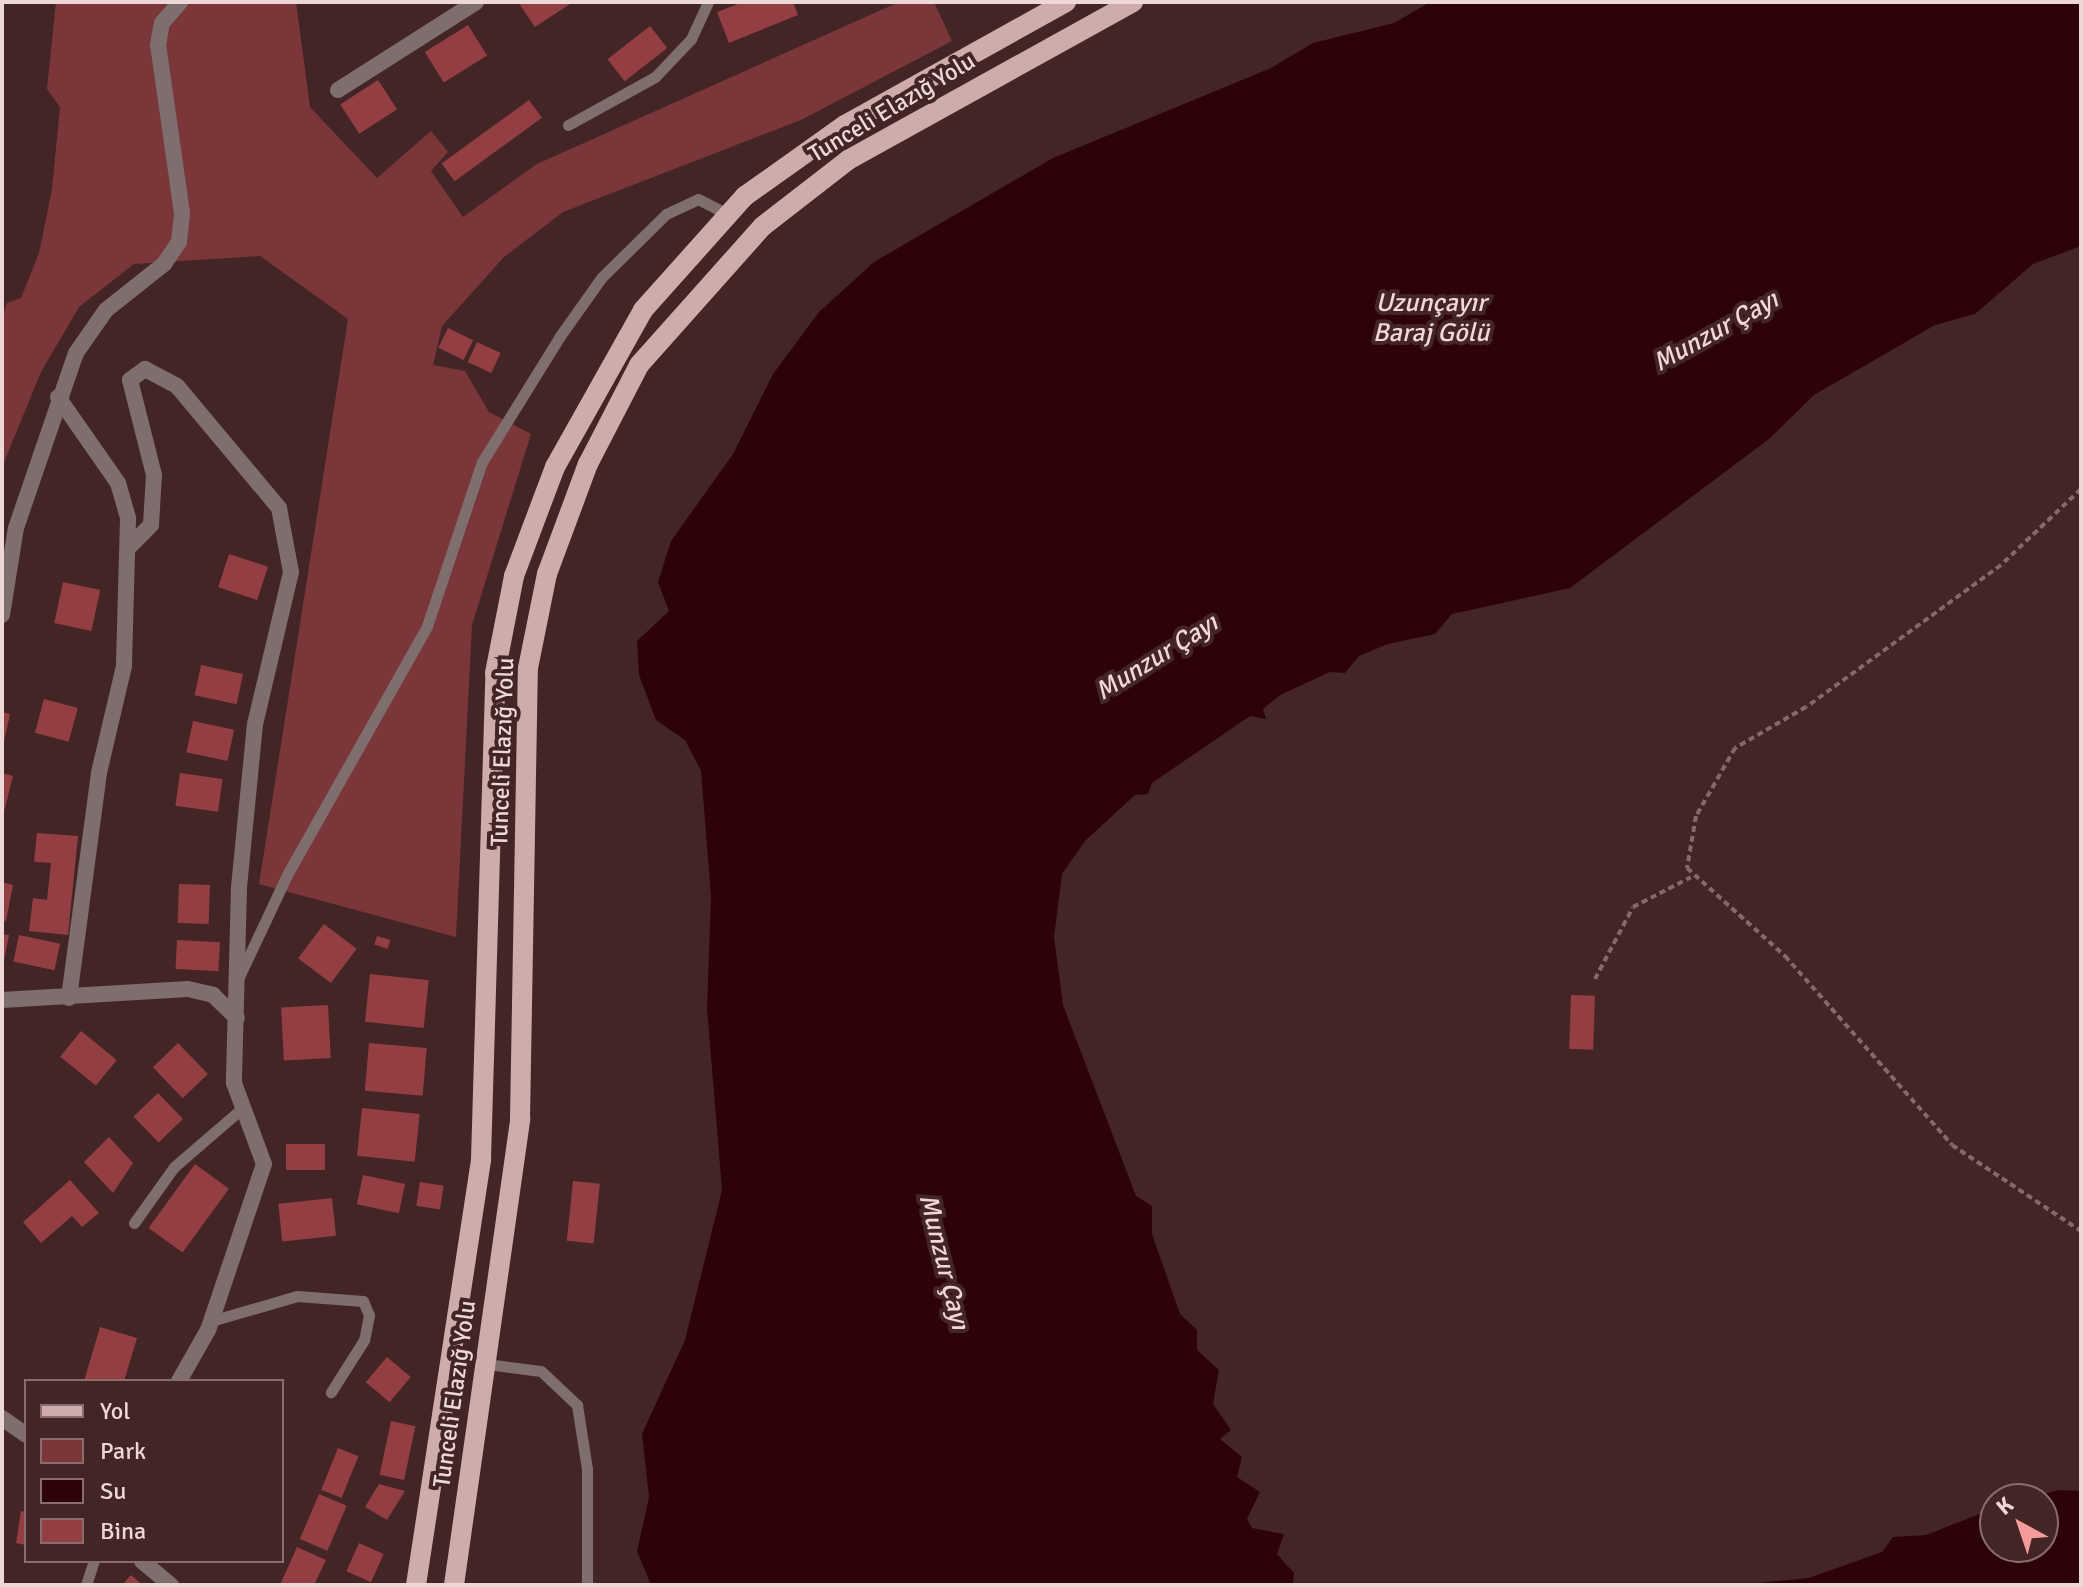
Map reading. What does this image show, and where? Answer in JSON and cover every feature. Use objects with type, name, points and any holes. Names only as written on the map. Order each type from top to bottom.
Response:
[{"type":"main road","name":"Tunceli Elazığ Yolu","points":[[416,1585],[481,1159],[492,721],[504,617],[555,467],[609,360],[727,214],[845,125],[1066,2]]},
{"type":"main road","name":"Tunceli Elazığ Yolu","points":[[454,1585],[520,1119],[528,668],[547,574],[613,411],[696,293],[807,189],[1133,2]]},
{"type":"street","points":[[2,615],[16,528],[58,397],[95,323],[179,242],[182,213],[158,45],[162,23],[180,2]]},
{"type":"street","points":[[338,90],[476,2]]},
{"type":"street","points":[[129,547],[151,525],[154,475],[130,380],[145,369],[177,386],[220,433],[279,508],[289,533],[291,572],[245,799],[234,1083],[240,1110],[264,1164],[211,1321],[180,1379]]},
{"type":"street","points":[[58,397],[118,483],[129,547],[124,666],[99,773],[69,998]]},
{"type":"street","points":[[2,1000],[188,989],[213,995],[237,1018]]},
{"type":"street","points":[[2,1418],[24,1434]]},
{"type":"street","points":[[144,1563],[171,1585]]},
{"type":"lane","points":[[568,125],[655,77],[691,39],[708,2]]},
{"type":"lane","points":[[239,977],[288,873],[423,635],[482,462],[560,336],[602,277],[666,214],[698,199],[727,214]]},
{"type":"lane","points":[[134,1223],[174,1167],[240,1110]]},
{"type":"lane","points":[[211,1321],[297,1296],[363,1301],[369,1315],[364,1340],[331,1392]]},
{"type":"lane","points":[[486,1364],[541,1371],[577,1405],[587,1469],[587,1585]]},
{"type":"lane","points":[[86,1585],[93,1563]]},
{"type":"path","points":[[1691,877],[1696,816],[1735,748],[1806,707],[2001,565],[2081,489]]},
{"type":"path","points":[[1595,979],[1633,907],[1691,877]]},
{"type":"path","points":[[1691,877],[1785,956],[1952,1145],[2081,1231]]},
{"type":"green space","points":[[56,2],[296,2],[310,107],[377,178],[431,131],[448,152],[431,171],[463,217],[537,164],[899,2],[934,2],[952,41],[801,120],[563,212],[504,257],[442,326],[433,365],[465,371],[489,412],[531,434],[472,625],[456,937],[259,884],[348,319],[260,256],[134,264],[79,307],[41,372],[2,467],[2,318],[7,303],[21,298],[39,253],[52,189],[60,107],[47,89]]},
{"type":"water","name":"Uzunçayır Baraj Gölü","points":[[1430,2],[2081,2],[2081,246],[2033,264],[1975,314],[1935,325],[1814,395],[1769,439],[1570,588],[1452,614],[1435,634],[1388,644],[1359,656],[1345,673],[1330,672],[1280,695],[1263,709],[1266,719],[1250,716],[1152,783],[1148,794],[1135,795],[1085,841],[1062,874],[1054,937],[1063,1005],[1136,1196],[1152,1206],[1152,1234],[1180,1314],[1197,1330],[1197,1350],[1219,1370],[1213,1404],[1231,1430],[1220,1439],[1242,1457],[1237,1477],[1260,1492],[1247,1519],[1252,1528],[1284,1534],[1277,1554],[1294,1573],[1293,1585],[651,1585],[637,1551],[649,1497],[642,1434],[685,1340],[722,1190],[707,1008],[711,896],[701,771],[685,740],[656,720],[639,675],[637,641],[669,611],[658,582],[671,541],[733,454],[773,374],[819,312],[874,262],[1053,158],[1271,68],[1313,43],[1394,23]]},
{"type":"water","points":[[2059,1490],[2081,1491],[2081,1585],[1735,1585],[1809,1578],[1882,1552],[1893,1537],[1926,1535],[1979,1514],[1979,1563],[2059,1563]]},
{"type":"building","points":[[518,2],[573,2],[535,27]]},
{"type":"building","points":[[743,2],[793,2],[798,15],[729,43],[717,12]]},
{"type":"building","points":[[468,25],[487,56],[444,83],[425,52]]},
{"type":"building","points":[[650,26],[667,48],[625,81],[607,59]]},
{"type":"building","points":[[378,80],[397,109],[359,134],[340,105]]},
{"type":"building","points":[[529,100],[542,118],[455,181],[442,163]]},
{"type":"building","points":[[448,328],[473,340],[464,360],[438,348]]},
{"type":"building","points":[[477,342],[501,353],[491,373],[468,362]]},
{"type":"building","points":[[229,554],[268,567],[257,600],[218,587]]},
{"type":"building","points":[[63,582],[100,590],[91,631],[54,623]]},
{"type":"building","points":[[201,665],[243,674],[237,704],[195,695]]},
{"type":"building","points":[[44,699],[78,708],[69,742],[35,733]]},
{"type":"building","points":[[2,712],[10,714],[3,746],[2,746]]},
{"type":"building","points":[[193,721],[234,730],[227,761],[186,752]]},
{"type":"building","points":[[2,773],[13,776],[3,816],[2,816]]},
{"type":"building","points":[[180,773],[223,779],[218,812],[175,806]]},
{"type":"building","points":[[37,833],[78,836],[68,935],[29,931],[33,898],[47,900],[51,863],[34,862]]},
{"type":"building","points":[[2,882],[13,885],[6,921],[2,920]]},
{"type":"building","points":[[179,884],[210,885],[209,924],[178,923]]},
{"type":"building","points":[[324,924],[357,949],[331,983],[298,958]]},
{"type":"building","points":[[2,934],[9,935],[3,965],[2,965]]},
{"type":"building","points":[[19,935],[60,944],[54,970],[13,961]]},
{"type":"building","points":[[377,936],[390,940],[388,949],[374,945]]},
{"type":"building","points":[[177,940],[220,942],[218,971],[175,969]]},
{"type":"building","points":[[370,974],[429,980],[424,1028],[365,1022]]},
{"type":"building","points":[[1571,995],[1595,996],[1593,1050],[1569,1049]]},
{"type":"building","points":[[328,1005],[331,1058],[284,1060],[281,1007]]},
{"type":"building","points":[[81,1031],[117,1060],[96,1086],[60,1057]]},
{"type":"building","points":[[178,1043],[208,1074],[183,1098],[153,1067]]},
{"type":"building","points":[[369,1043],[427,1048],[423,1096],[365,1091]]},
{"type":"building","points":[[158,1093],[183,1119],[159,1143],[134,1117]]},
{"type":"building","points":[[362,1108],[420,1114],[415,1162],[357,1156]]},
{"type":"building","points":[[109,1137],[133,1163],[113,1193],[84,1162]]},
{"type":"building","points":[[286,1144],[325,1144],[325,1170],[286,1170]]},
{"type":"building","points":[[195,1164],[229,1189],[183,1253],[149,1228]]},
{"type":"building","points":[[363,1175],[405,1184],[399,1213],[357,1204]]},
{"type":"building","points":[[70,1180],[99,1213],[82,1227],[72,1216],[41,1243],[23,1222]]},
{"type":"building","points":[[573,1181],[600,1184],[594,1243],[567,1241]]},
{"type":"building","points":[[420,1182],[444,1186],[440,1209],[416,1206]]},
{"type":"building","points":[[332,1198],[336,1236],[282,1241],[278,1204]]},
{"type":"building","points":[[100,1327],[137,1338],[125,1379],[85,1379]]},
{"type":"building","points":[[387,1357],[411,1377],[390,1402],[366,1382]]},
{"type":"building","points":[[391,1421],[415,1426],[404,1480],[380,1475]]},
{"type":"building","points":[[338,1448],[358,1456],[342,1498],[321,1490]]},
{"type":"building","points":[[379,1484],[405,1491],[387,1520],[365,1507]]},
{"type":"building","points":[[319,1494],[347,1506],[327,1551],[300,1539]]},
{"type":"building","points":[[21,1511],[24,1512],[24,1545],[16,1543]]},
{"type":"building","points":[[359,1543],[384,1554],[371,1582],[346,1571]]},
{"type":"building","points":[[297,1547],[326,1560],[314,1585],[280,1585]]},
{"type":"building","points":[[131,1575],[143,1585],[122,1585]]},
{"type":"water label","name":"Munzur Çayı","points":[[1716,332]]},
{"type":"water label","name":"Munzur Çayı","points":[[1157,658]]},
{"type":"water label","name":"Munzur Çayı","points":[[943,1262]]}]
